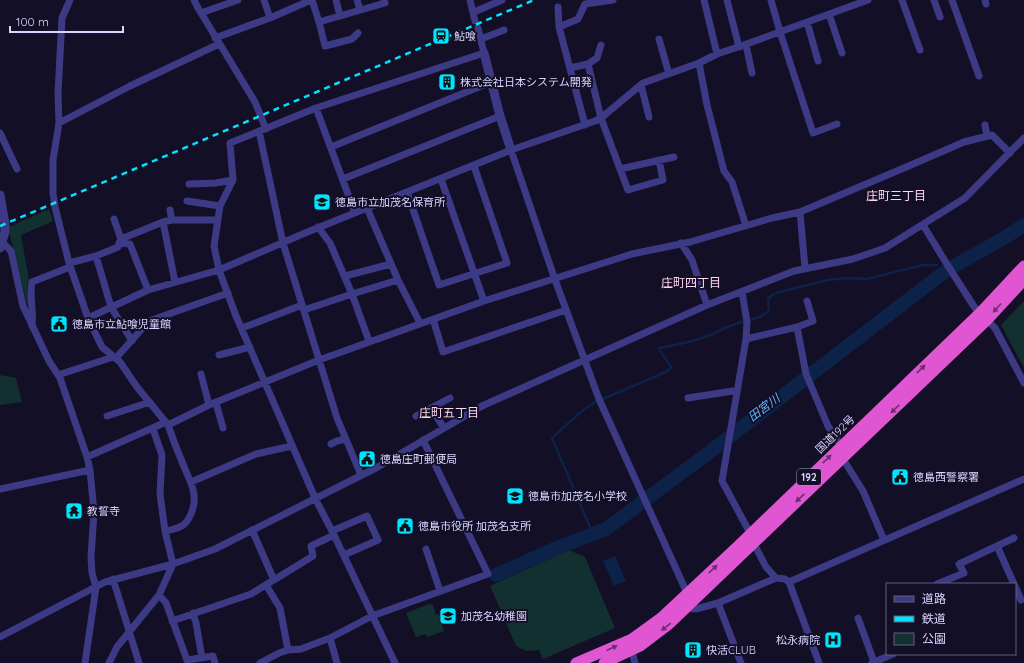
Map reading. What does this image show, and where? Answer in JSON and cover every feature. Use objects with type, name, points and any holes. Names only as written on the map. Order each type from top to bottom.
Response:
[{"type":"highway","name":"国道192号","points":[[576,663],[632,639],[661,618],[737,547],[752,538],[794,504],[843,459],[984,317],[1024,266]]},
{"type":"highway","name":"国道192号","points":[[604,663],[632,651],[655,636],[687,608],[841,446],[1024,280]]},
{"type":"street","points":[[70,0],[62,18],[58,93],[59,123],[53,160],[53,193],[69,265],[88,318],[102,347],[120,362],[167,424],[191,482],[196,501],[192,516],[177,529],[165,532]]},
{"type":"street","points":[[194,0],[217,41],[255,102],[263,130],[283,242],[338,418],[361,475]]},
{"type":"street","points":[[201,13],[238,0]]},
{"type":"street","points":[[264,0],[270,18]]},
{"type":"street","points":[[59,123],[217,41],[311,0],[326,46],[352,39],[358,33]]},
{"type":"street","points":[[336,0],[340,16]]},
{"type":"street","points":[[357,0],[360,10]]},
{"type":"street","points":[[319,22],[385,3],[384,0]]},
{"type":"street","points":[[470,0],[475,21]]},
{"type":"street","points":[[474,12],[502,0]]},
{"type":"street","points":[[559,27],[578,20],[585,4],[613,0]]},
{"type":"street","points":[[704,0],[717,54]]},
{"type":"street","points":[[727,0],[752,73]]},
{"type":"street","points":[[771,0],[813,133],[837,124]]},
{"type":"street","points":[[88,318],[148,290],[219,270],[318,227],[511,150],[585,125],[601,118],[641,84],[699,63],[717,54],[868,0]]},
{"type":"street","points":[[902,0],[920,50]]},
{"type":"street","points":[[934,0],[940,17]]},
{"type":"street","points":[[952,0],[979,76]]},
{"type":"street","points":[[558,7],[559,27],[585,125]]},
{"type":"street","points":[[829,14],[842,53]]},
{"type":"street","points":[[807,22],[818,62]]},
{"type":"street","points":[[478,28],[500,116],[554,277],[584,360],[600,401],[687,593]]},
{"type":"street","points":[[481,39],[504,30]]},
{"type":"street","points":[[659,39],[669,74]]},
{"type":"street","points":[[570,68],[588,64],[597,58],[600,45]]},
{"type":"street","points":[[395,663],[344,555],[315,498],[242,328],[219,270],[214,246],[217,220],[220,206],[233,180],[230,143],[316,108],[484,53]]},
{"type":"street","points":[[699,63],[707,104],[724,171],[732,182],[746,226]]},
{"type":"street","points":[[588,64],[601,118],[628,190],[663,180],[659,160]]},
{"type":"street","points":[[331,148],[491,82]]},
{"type":"street","points":[[641,84],[649,117]]},
{"type":"street","points":[[316,108],[355,213]]},
{"type":"street","points":[[343,179],[500,116]]},
{"type":"street","points":[[985,125],[987,136]]},
{"type":"street","points":[[0,133],[17,169]]},
{"type":"street","points":[[87,457],[319,360],[369,341],[554,277],[632,254],[681,243],[800,212],[964,142],[992,135],[1010,153]]},
{"type":"street","points":[[0,638],[105,582],[173,564],[215,549],[361,475],[482,406],[584,360],[707,306],[794,271],[853,259],[885,248],[965,198],[1024,138]]},
{"type":"street","points":[[620,170],[659,160],[674,158]]},
{"type":"street","points":[[407,192],[438,285],[507,263],[474,166]]},
{"type":"street","points":[[441,179],[484,301]]},
{"type":"street","points":[[190,184],[216,183],[233,180]]},
{"type":"street","points":[[0,195],[5,224],[5,232],[1,245],[11,251],[23,306],[49,361],[58,375],[87,457],[90,470],[94,512],[91,557],[92,573],[96,587],[85,663]]},
{"type":"street","points":[[187,201],[220,206]]},
{"type":"street","points":[[367,208],[398,280],[420,323]]},
{"type":"street","points":[[170,210],[172,220]]},
{"type":"street","points":[[800,212],[805,268]]},
{"type":"street","points":[[32,327],[33,316],[30,290],[32,282],[69,265],[118,247],[120,241],[114,220]]},
{"type":"street","points":[[120,241],[163,222],[172,220],[217,220]]},
{"type":"street","points":[[163,222],[175,282]]},
{"type":"street","points":[[923,225],[975,308],[995,328],[1024,383]]},
{"type":"street","points":[[318,227],[330,243],[345,276],[369,341]]},
{"type":"street","points":[[120,241],[130,244],[148,290]]},
{"type":"street","points":[[681,243],[692,260],[707,306]]},
{"type":"street","points":[[96,256],[111,307],[132,340]]},
{"type":"street","points":[[345,276],[391,264]]},
{"type":"street","points":[[242,328],[398,280]]},
{"type":"street","points":[[742,292],[747,321],[746,339],[722,481],[766,567],[776,578]]},
{"type":"street","points":[[58,375],[114,358],[149,321],[228,293]]},
{"type":"street","points":[[746,339],[797,327],[813,321],[807,301]]},
{"type":"street","points":[[433,319],[443,352],[566,310]]},
{"type":"street","points":[[797,327],[807,376],[828,426],[841,446]]},
{"type":"street","points":[[219,354],[250,347]]},
{"type":"street","points":[[201,374],[223,428]]},
{"type":"street","points":[[688,398],[732,391],[737,393]]},
{"type":"street","points":[[416,416],[450,398]]},
{"type":"street","points":[[107,416],[150,402]]},
{"type":"street","points":[[431,408],[444,428]]},
{"type":"street","points":[[109,663],[117,647],[159,595],[173,564],[165,532],[160,494],[162,455],[153,429]]},
{"type":"street","points":[[331,444],[346,439]]},
{"type":"street","points":[[260,663],[279,653],[288,650],[301,649],[330,638],[372,616],[488,574],[423,440]]},
{"type":"street","points":[[191,482],[256,454],[292,446]]},
{"type":"street","points":[[843,459],[864,491],[884,540]]},
{"type":"street","points":[[0,489],[90,470]]},
{"type":"street","points":[[789,582],[1024,479]]},
{"type":"street","points":[[172,621],[250,594],[313,556],[311,546],[367,516],[378,540],[344,555]]},
{"type":"street","points":[[252,530],[274,580]]},
{"type":"street","points":[[939,583],[964,573],[959,564],[1014,538]]},
{"type":"street","points":[[997,546],[1014,583]]},
{"type":"street","points":[[426,549],[440,591]]},
{"type":"street","points":[[687,608],[696,609],[718,603],[776,578],[785,579],[789,582],[819,663]]},
{"type":"street","points":[[113,579],[138,663]]},
{"type":"street","points":[[266,585],[280,608],[288,650]]},
{"type":"street","points":[[1016,588],[1020,601]]},
{"type":"street","points":[[159,595],[166,603],[187,660],[213,656],[215,663]]},
{"type":"street","points":[[718,603],[741,663]]},
{"type":"street","points":[[193,613],[202,658]]},
{"type":"street","points":[[858,618],[873,663],[892,655]]},
{"type":"street","points":[[330,638],[337,663]]},
{"type":"street","points":[[632,651],[635,663]]},
{"type":"green space","points":[[49,209],[53,221],[21,235],[29,280],[27,284],[30,306],[27,304],[9,227]]},
{"type":"green space","points":[[1024,301],[1024,368],[1001,325]]},
{"type":"green space","points":[[0,375],[16,378],[22,402],[0,405]]},
{"type":"green space","points":[[569,550],[585,557],[615,628],[543,659],[539,650],[526,651],[516,646],[490,586]]},
{"type":"green space","points":[[429,604],[433,605],[436,615],[439,614],[444,631],[427,637],[425,634],[416,637],[406,613]]},
{"type":"water","points":[[615,556],[626,581],[614,586],[603,561]]},
{"type":"waterway","name":"田宮川","points":[[496,575],[559,547],[606,529],[707,454],[947,270],[1024,225]]},
{"type":"waterway","points":[[593,534],[552,438],[584,409],[596,402],[668,371],[671,367],[659,348],[697,340],[737,323],[762,316],[769,310],[768,299],[772,295],[779,292],[828,280],[847,278],[867,279],[923,265],[937,265]]},
{"type":"railway","points":[[0,226],[534,0]]},
{"type":"place","name":"鮎喰","points":[[441,36]]},
{"type":"place","name":"株式会社日本システム開発","points":[[447,82]]},
{"type":"place","name":"徳島市立加茂名保育所","points":[[322,202]]},
{"type":"place","name":"徳島市立鮎喰児童館","points":[[59,324]]},
{"type":"place","name":"徳島庄町郵便局","points":[[367,459]]},
{"type":"place","name":"徳島西警察署","points":[[900,477]]},
{"type":"place","name":"徳島市加茂名小学校","points":[[515,496]]},
{"type":"place","name":"教誓寺","points":[[74,511]]},
{"type":"place","name":"徳島市役所 加茂名支所","points":[[405,526]]},
{"type":"place","name":"加茂名幼稚園","points":[[448,616]]},
{"type":"place","name":"松永病院","points":[[833,640]]},
{"type":"place","name":"快活CLUB","points":[[693,650]]},
{"type":"district","name":"庄町三丁目","points":[[896,196]]},
{"type":"district","name":"庄町四丁目","points":[[691,283]]},
{"type":"district","name":"庄町五丁目","points":[[449,413]]}]
